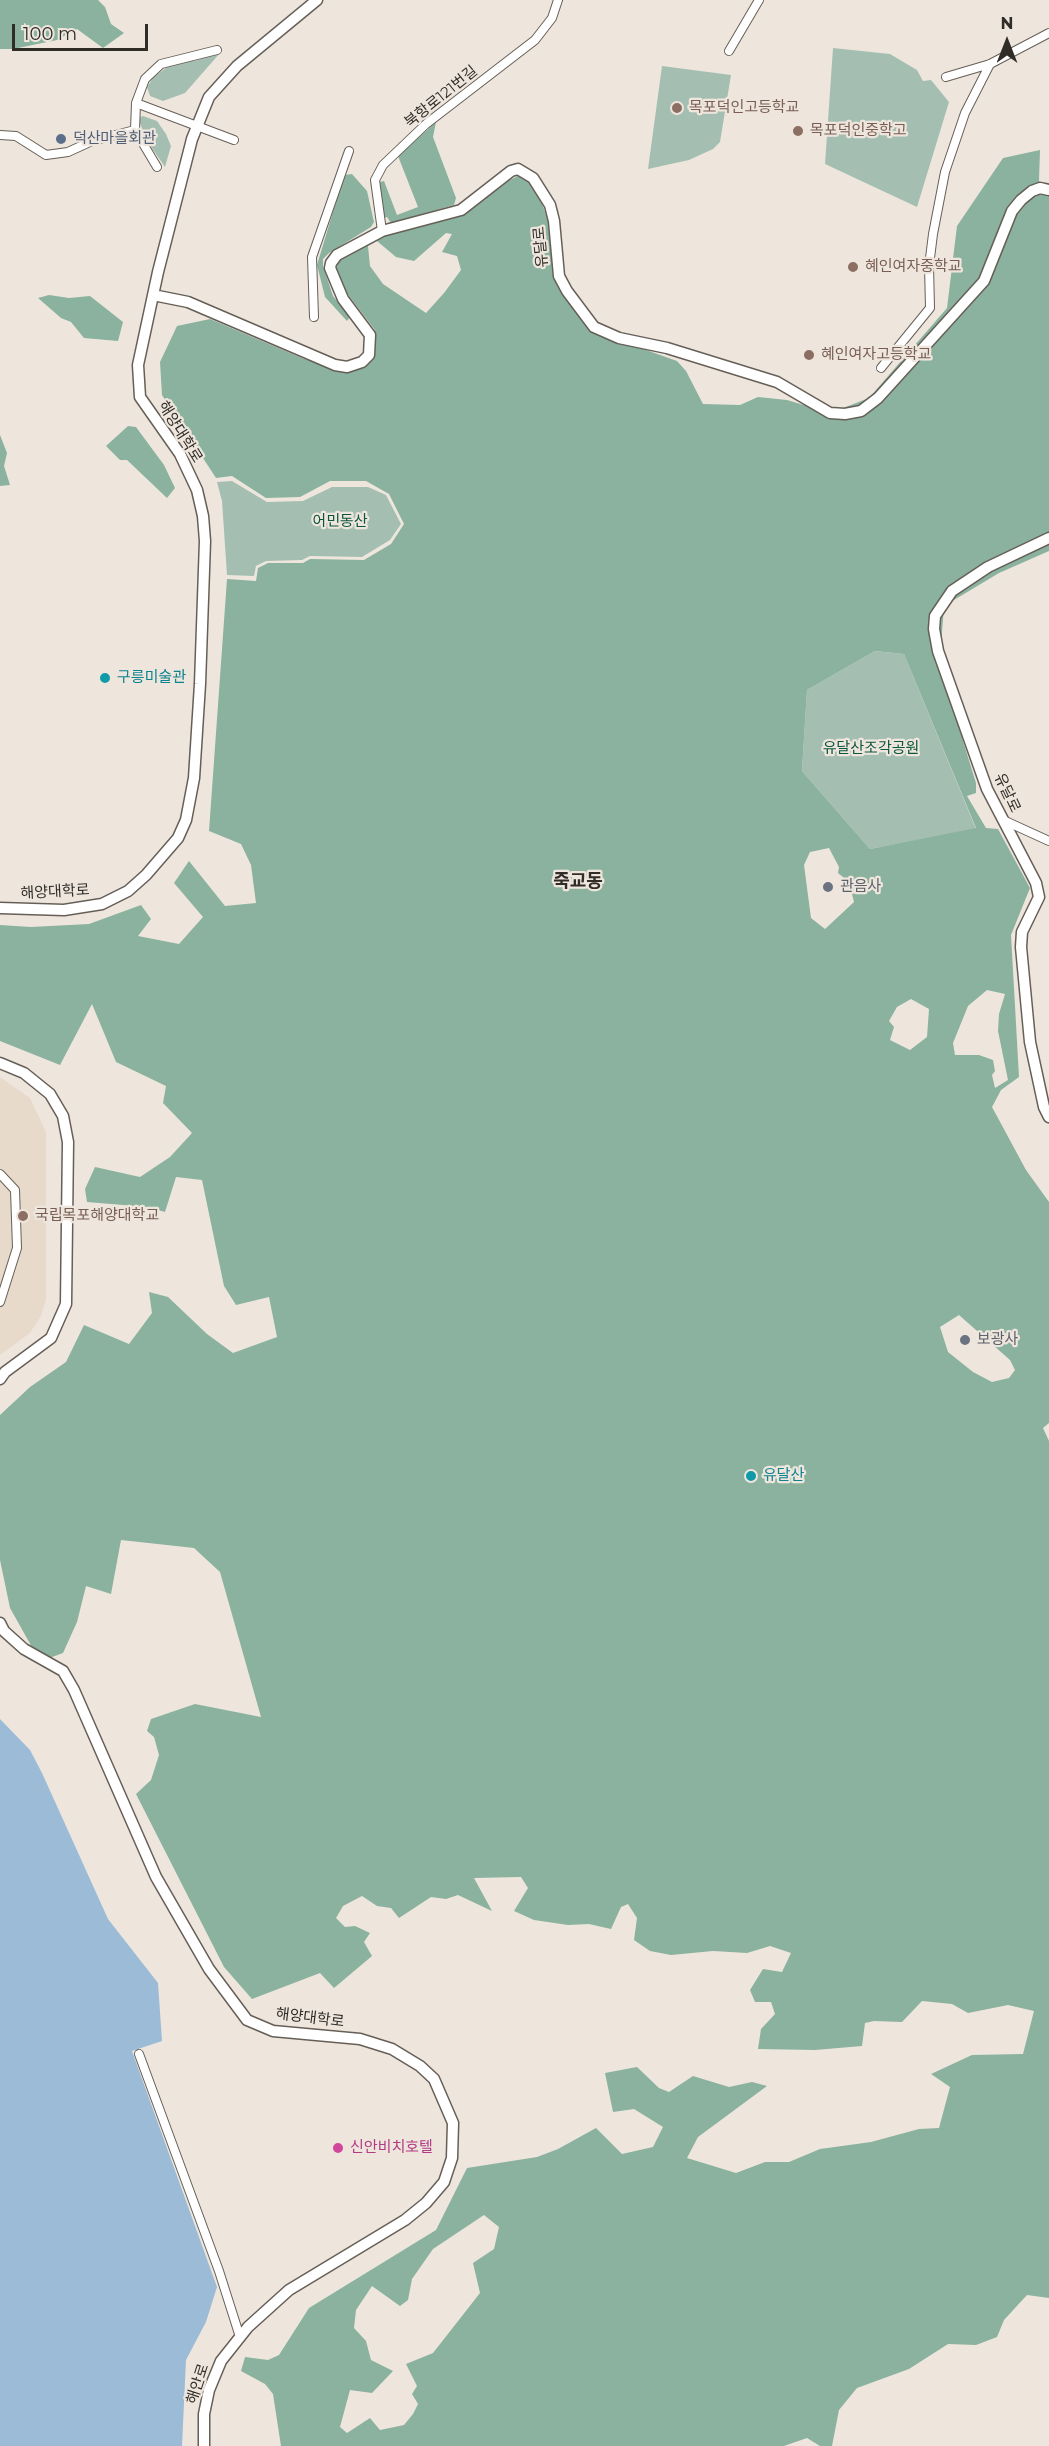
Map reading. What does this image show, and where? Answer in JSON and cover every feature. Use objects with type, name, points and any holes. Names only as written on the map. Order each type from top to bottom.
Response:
[{"type":"street","name":"해양대학로","points":[[0,908],[64,910],[102,904],[128,891],[146,875],[178,838],[186,820],[195,766],[205,541],[197,490],[180,454],[140,397],[138,365],[153,295],[196,128],[209,97],[223,80],[317,0]]},
{"type":"street","name":"북항로121번길","points":[[381,231],[375,180],[383,165],[426,124],[535,40],[552,18],[558,0]]},
{"type":"street","points":[[729,51],[759,0]]},
{"type":"street","points":[[946,77],[990,64],[1049,33]]},
{"type":"street","points":[[157,167],[135,130],[136,103],[145,79],[161,63],[217,50]]},
{"type":"street","points":[[881,368],[930,308],[929,266],[945,172],[965,113],[990,64]]},
{"type":"street","points":[[136,103],[234,141]]},
{"type":"street","points":[[0,135],[16,136],[46,155],[68,152],[92,141],[135,130]]},
{"type":"street","points":[[314,318],[312,257],[349,151]]},
{"type":"street","name":"유달로","points":[[153,295],[188,302],[326,362],[347,367],[362,362],[369,355],[370,335],[343,299],[330,268],[337,255],[381,231],[461,210],[511,171],[525,171],[541,189],[550,205],[554,221],[559,276],[567,291],[594,327],[619,338],[667,348],[777,382],[830,413],[845,414],[861,411],[878,398],[984,281],[1012,211],[1021,200],[1040,188],[1049,190]]},
{"type":"street","name":"유달로","points":[[1049,538],[988,567],[952,591],[935,616],[934,629],[938,651],[987,789],[1036,883],[1039,897],[1022,932],[1021,946],[1030,1042],[1044,1107],[1049,1117]]},
{"type":"street","points":[[1003,820],[1049,841]]},
{"type":"street","points":[[0,1063],[24,1073],[50,1094],[63,1116],[68,1153],[66,1304],[51,1338],[5,1372],[0,1379]]},
{"type":"street","points":[[0,1174],[15,1190],[17,1248],[0,1302]]},
{"type":"street","name":"해양대학로","points":[[0,1623],[4,1631],[24,1649],[63,1671],[74,1690],[156,1877],[209,1969],[247,2020],[273,2031],[360,2039],[392,2049],[434,2079],[453,2123],[452,2158],[444,2182],[426,2203],[405,2220],[290,2290],[240,2337]]},
{"type":"street","points":[[139,2055],[219,2271],[240,2337]]},
{"type":"street","name":"해안로","points":[[204,2446],[204,2414],[209,2390],[221,2361],[240,2337]]},
{"type":"shaded area","name":"국립목포해양대학교","points":[[0,1077],[30,1098],[46,1132],[46,1300],[41,1316],[30,1333],[0,1355]]},
{"type":"green space","points":[[0,0],[98,0],[105,7],[111,24],[124,33],[103,48],[77,29],[57,40],[13,49],[0,49]]},
{"type":"green space","points":[[833,48],[890,54],[917,70],[923,81],[931,80],[949,102],[917,207],[825,164]]},
{"type":"green space","points":[[220,53],[185,93],[163,101],[150,96],[147,87],[153,78],[172,63],[184,59],[194,61]]},
{"type":"green space","points":[[662,66],[731,75],[720,142],[713,149],[689,160],[648,169]]},
{"type":"green space","points":[[143,116],[157,121],[166,134],[171,146],[165,167],[147,141],[138,118]]},
{"type":"green space","points":[[436,122],[433,137],[456,198],[454,205],[391,223],[387,217],[384,218],[380,182],[384,181],[397,215],[418,207],[398,156]]},
{"type":"green space","points":[[1040,150],[1039,181],[1049,189],[1049,551],[999,573],[944,606],[941,646],[963,741],[976,783],[976,793],[967,796],[986,828],[998,829],[1030,888],[1011,935],[1019,1077],[1001,1090],[992,1107],[1026,1170],[1049,1202],[1049,1423],[1043,1428],[1049,1441],[1049,2298],[1027,2295],[1004,2320],[997,2337],[976,2345],[948,2344],[909,2369],[857,2388],[839,2410],[832,2446],[820,2446],[807,2438],[784,2446],[281,2446],[273,2394],[265,2384],[241,2371],[245,2357],[268,2360],[279,2355],[309,2308],[436,2230],[467,2168],[537,2157],[558,2149],[596,2128],[622,2154],[653,2147],[663,2127],[634,2109],[613,2112],[605,2073],[637,2067],[659,2088],[669,2092],[693,2076],[729,2087],[752,2082],[767,2086],[698,2137],[687,2158],[736,2173],[765,2162],[789,2162],[820,2149],[871,2142],[919,2129],[939,2128],[950,2087],[931,2074],[972,2055],[1023,2054],[1034,2011],[1008,2005],[968,2013],[952,2004],[922,2001],[902,2022],[865,2023],[862,2046],[815,2050],[758,2049],[761,2029],[775,2014],[771,2002],[755,2002],[750,1990],[763,1969],[782,1972],[791,1953],[770,1946],[747,1953],[713,1951],[671,1955],[650,1951],[634,1940],[637,1918],[628,1904],[621,1907],[611,1929],[589,1924],[568,1925],[534,1920],[514,1911],[528,1888],[521,1877],[474,1878],[492,1911],[458,1895],[446,1899],[431,1897],[399,1918],[391,1908],[377,1906],[362,1896],[343,1906],[336,1918],[345,1927],[355,1926],[370,1933],[364,1942],[372,1956],[334,1988],[320,1973],[252,1999],[224,1967],[136,1794],[151,1780],[159,1755],[154,1737],[147,1731],[151,1719],[195,1704],[261,1717],[220,1572],[194,1548],[121,1540],[111,1594],[86,1586],[77,1622],[63,1653],[44,1660],[33,1649],[10,1608],[0,1560],[0,1415],[30,1387],[66,1362],[84,1325],[129,1344],[152,1313],[149,1292],[168,1297],[207,1334],[233,1353],[277,1337],[269,1297],[236,1305],[224,1286],[202,1180],[176,1177],[165,1212],[147,1207],[87,1202],[85,1189],[95,1167],[140,1177],[170,1157],[192,1133],[163,1103],[166,1086],[116,1062],[92,1004],[60,1065],[0,1041],[0,925],[31,927],[89,924],[141,905],[151,919],[138,936],[179,944],[203,917],[174,883],[189,861],[225,906],[256,903],[251,865],[241,844],[209,831],[227,579],[256,581],[258,568],[268,563],[303,563],[310,559],[364,560],[391,544],[404,524],[389,494],[366,481],[330,481],[300,497],[266,498],[232,476],[216,478],[162,395],[160,362],[177,326],[210,319],[304,359],[346,371],[365,366],[376,343],[375,330],[346,292],[336,269],[339,261],[384,236],[460,214],[498,186],[520,175],[527,179],[539,196],[549,222],[553,276],[584,323],[598,333],[677,361],[686,371],[703,404],[740,405],[758,397],[787,400],[830,413],[869,398],[947,308],[957,226],[1003,158]],"holes":[[[446,233],[452,234],[442,252],[457,256],[461,270],[426,313],[383,284],[370,266],[368,246],[377,241],[396,257],[414,261]],[[875,651],[904,654],[976,828],[870,849],[802,771],[807,690]],[[829,848],[839,867],[838,873],[849,882],[854,902],[825,929],[811,918],[804,865],[810,852]],[[987,990],[1005,994],[999,1014],[998,1031],[1008,1080],[995,1088],[992,1075],[995,1071],[993,1060],[979,1055],[955,1055],[953,1043],[968,1006]],[[911,999],[929,1009],[927,1037],[910,1050],[890,1040],[894,1027],[889,1021],[897,1007]],[[959,1315],[1010,1360],[1015,1370],[1009,1378],[992,1382],[973,1372],[948,1352],[940,1327]],[[484,2215],[499,2227],[494,2249],[473,2263],[480,2293],[433,2353],[406,2364],[417,2386],[412,2394],[418,2404],[413,2414],[404,2425],[380,2430],[370,2418],[347,2433],[340,2427],[350,2390],[372,2393],[393,2371],[371,2360],[366,2341],[354,2328],[356,2310],[372,2286],[400,2306],[408,2300],[412,2279],[433,2249]]]},
{"type":"green space","points":[[352,174],[367,191],[374,222],[371,227],[323,259],[323,266],[333,296],[350,317],[347,321],[325,297],[317,265],[344,175]]},
{"type":"green space","points":[[49,295],[69,298],[90,296],[123,322],[118,341],[84,338],[71,322],[61,318],[38,298]]},
{"type":"green space","points":[[128,426],[136,427],[164,465],[175,488],[167,498],[127,460],[120,460],[106,446]]},
{"type":"green space","points":[[0,435],[7,453],[4,466],[10,485],[0,486]]},
{"type":"green space","name":"어민동산","points":[[232,481],[267,502],[303,501],[332,487],[368,487],[386,495],[401,524],[390,540],[362,557],[310,556],[302,560],[266,561],[256,566],[254,576],[227,575],[222,501],[217,482]]},
{"type":"green space","name":"유달산조각공원","points":[[875,651],[904,654],[976,829],[870,849],[802,771],[807,690]]},
{"type":"water","points":[[0,1719],[30,1750],[108,1919],[158,1983],[162,2041],[132,2051],[217,2287],[206,2322],[186,2360],[182,2446],[0,2446]]},
{"type":"place","name":"목포덕인고등학교","points":[[677,108]]},
{"type":"place","name":"목포덕인중학고","points":[[798,131]]},
{"type":"place","name":"덕산마을회관","points":[[61,139]]},
{"type":"place","name":"혜인여자중학교","points":[[853,267]]},
{"type":"place","name":"혜인여자고등학교","points":[[809,355]]},
{"type":"place","name":"구릉미술관","points":[[105,678]]},
{"type":"place","name":"관음사","points":[[828,887]]},
{"type":"place","name":"국립목포해양대학교","points":[[23,1216]]},
{"type":"place","name":"보광사","points":[[965,1340]]},
{"type":"place","name":"유달산","points":[[751,1476]]},
{"type":"place","name":"신안비치호텔","points":[[338,2148]]},
{"type":"district","name":"죽교동","points":[[578,882]]}]
